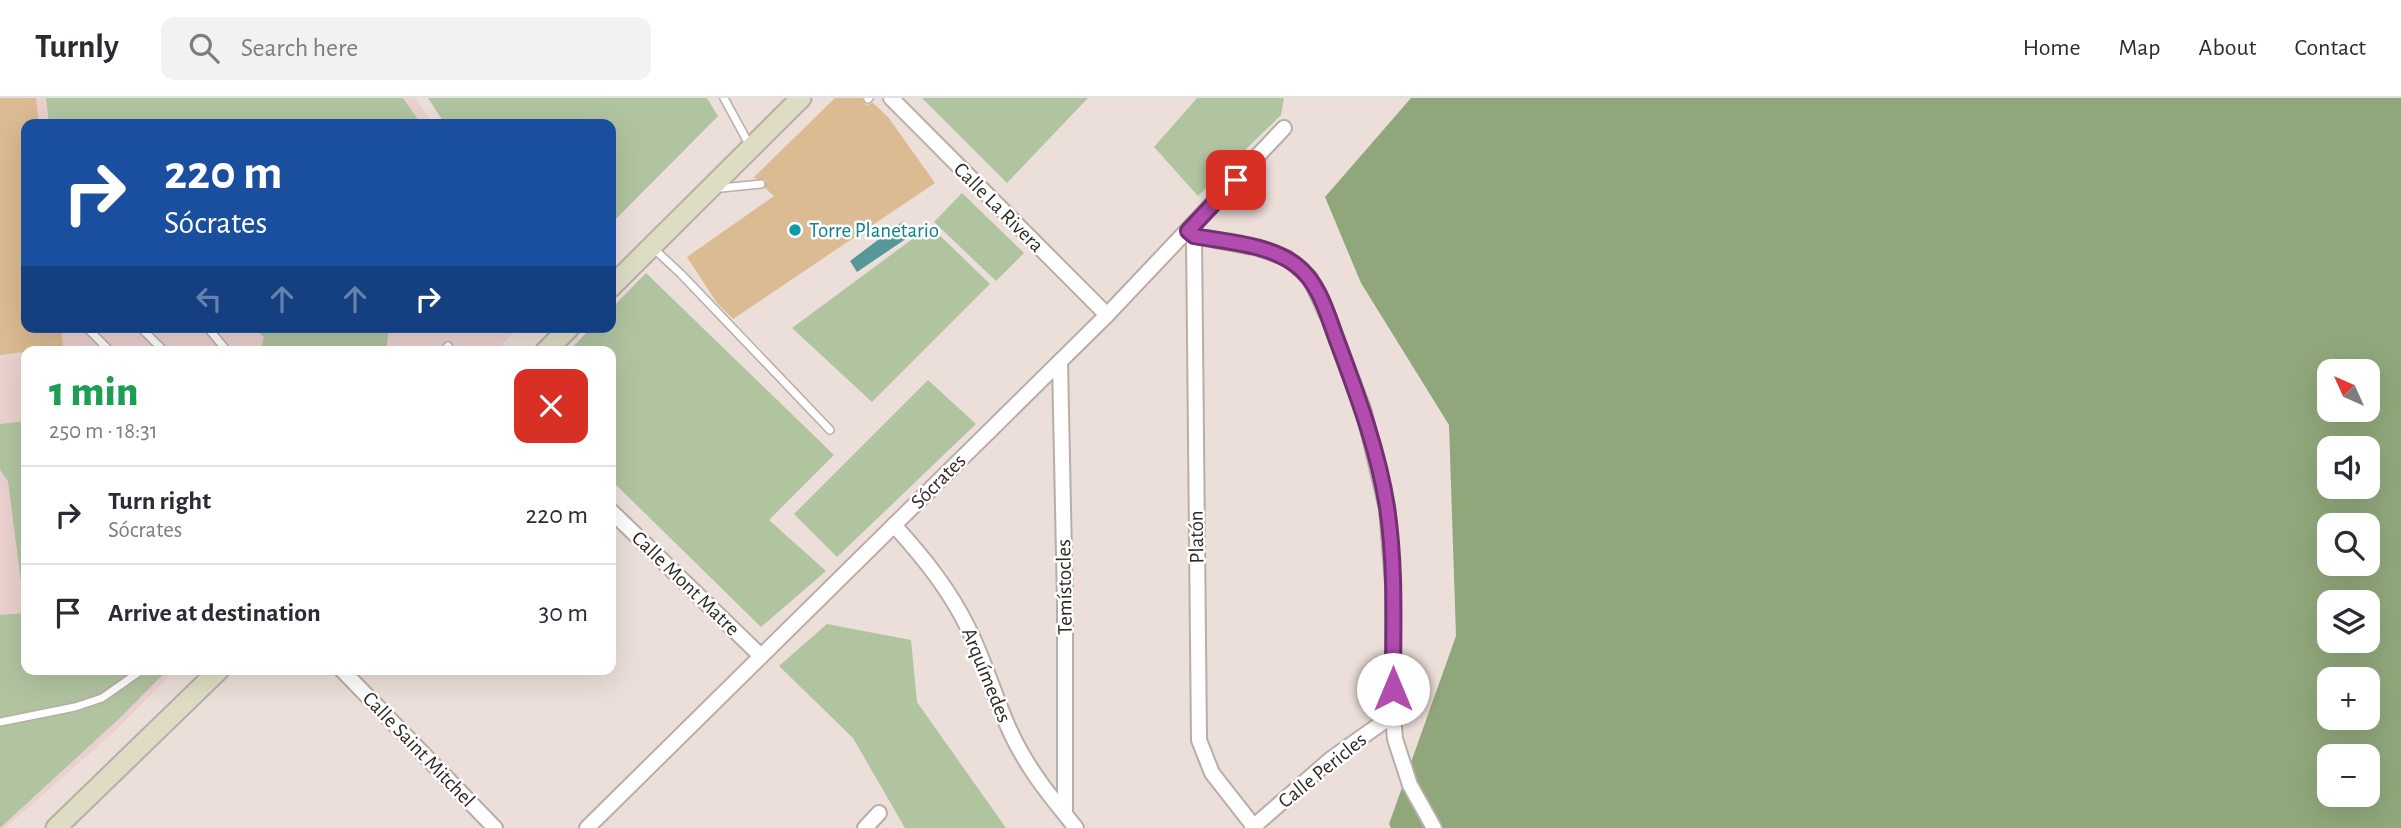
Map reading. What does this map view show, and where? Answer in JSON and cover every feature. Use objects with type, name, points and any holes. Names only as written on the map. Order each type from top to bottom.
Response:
[{"type":"street","points":[[616,282],[801,98]]},
{"type":"street","name":"Calle La Rivera","points":[[891,98],[1107,315]]},
{"type":"street","name":"Sócrates","points":[[587,828],[1191,233],[1284,128]]},
{"type":"street","points":[[1191,233],[1258,248],[1287,258],[1310,278],[1320,297],[1364,412],[1387,509],[1392,584],[1395,739],[1402,765],[1434,828]]},
{"type":"street","name":"Platón","points":[[1191,233],[1199,740],[1212,773],[1254,827]]},
{"type":"street","points":[[551,346],[564,333]]},
{"type":"street","name":"Temístocles","points":[[1060,362],[1065,603],[1065,813]]},
{"type":"street","name":"Calle Mont Matre","points":[[616,516],[761,656]]},
{"type":"street","name":"Arquímedes","points":[[894,525],[921,554],[952,598],[970,630],[1009,730],[1035,775],[1076,828]]},
{"type":"street","points":[[56,828],[214,675]]},
{"type":"street","name":"Calle Saint Mitchel","points":[[347,675],[495,828]]},
{"type":"street","name":"Calle Pericles","points":[[1254,827],[1331,759],[1393,715]]},
{"type":"street","points":[[864,828],[879,813]]},
{"type":"lane","points":[[724,98],[751,147]]},
{"type":"lane","points":[[714,184],[721,188],[761,184]]},
{"type":"lane","points":[[651,246],[830,430]]},
{"type":"lane","points":[[92,333],[104,346]]},
{"type":"lane","points":[[147,333],[159,346]]},
{"type":"lane","points":[[0,722],[75,707],[102,698],[135,675]]},
{"type":"shaded area","points":[[0,98],[415,98],[430,119],[21,119],[21,333],[513,333],[501,346],[21,346],[21,675],[170,675],[113,733],[5,828],[0,828]]},
{"type":"green space","points":[[46,98],[403,98],[418,119],[48,119]]},
{"type":"green space","points":[[428,98],[707,98],[718,116],[616,219],[616,119],[442,119]]},
{"type":"green space","points":[[922,98],[1088,98],[1007,183]]},
{"type":"green space","points":[[1197,98],[1284,98],[1281,115],[1198,196],[1154,147]]},
{"type":"green space","points":[[1411,98],[2401,98],[2401,828],[1391,828],[1389,824],[1456,636],[1449,425],[1361,283],[1325,197]]},
{"type":"green space","points":[[962,193],[1024,253],[996,281],[934,222]]},
{"type":"green space","points":[[930,226],[990,284],[872,402],[792,328]]},
{"type":"green space","points":[[646,273],[834,455],[769,520],[826,571],[761,627],[616,485],[616,346],[574,346],[586,333],[616,333],[616,304]]},
{"type":"green space","points":[[260,333],[388,333],[387,346],[262,346],[264,337]]},
{"type":"green space","points":[[928,380],[976,424],[837,557],[794,514]]},
{"type":"green space","points":[[21,422],[21,582],[8,481],[0,470],[0,424]]},
{"type":"green space","points":[[21,613],[21,675],[162,675],[123,715],[0,828],[0,615]]},
{"type":"green space","points":[[827,624],[911,640],[917,702],[1006,828],[905,828],[853,738],[779,666]]},
{"type":"water","points":[[902,222],[913,234],[857,272],[850,261]]},
{"type":"building","points":[[0,98],[36,98],[38,119],[21,119],[21,333],[62,333],[63,346],[21,346],[21,352],[0,355]]},
{"type":"building","name":"Torre Planetario","points":[[835,98],[862,98],[866,105],[873,103],[888,117],[935,183],[733,319],[717,303],[687,257],[774,196],[765,188],[766,180],[753,178]]},
{"type":"place","name":"Torre Planetario","points":[[795,230]]},
{"type":"route","points":[[1236,180],[1188,231],[1194,236],[1258,248],[1287,258],[1310,278],[1320,297],[1364,412],[1379,466],[1387,509],[1392,584],[1393,689]]}]
